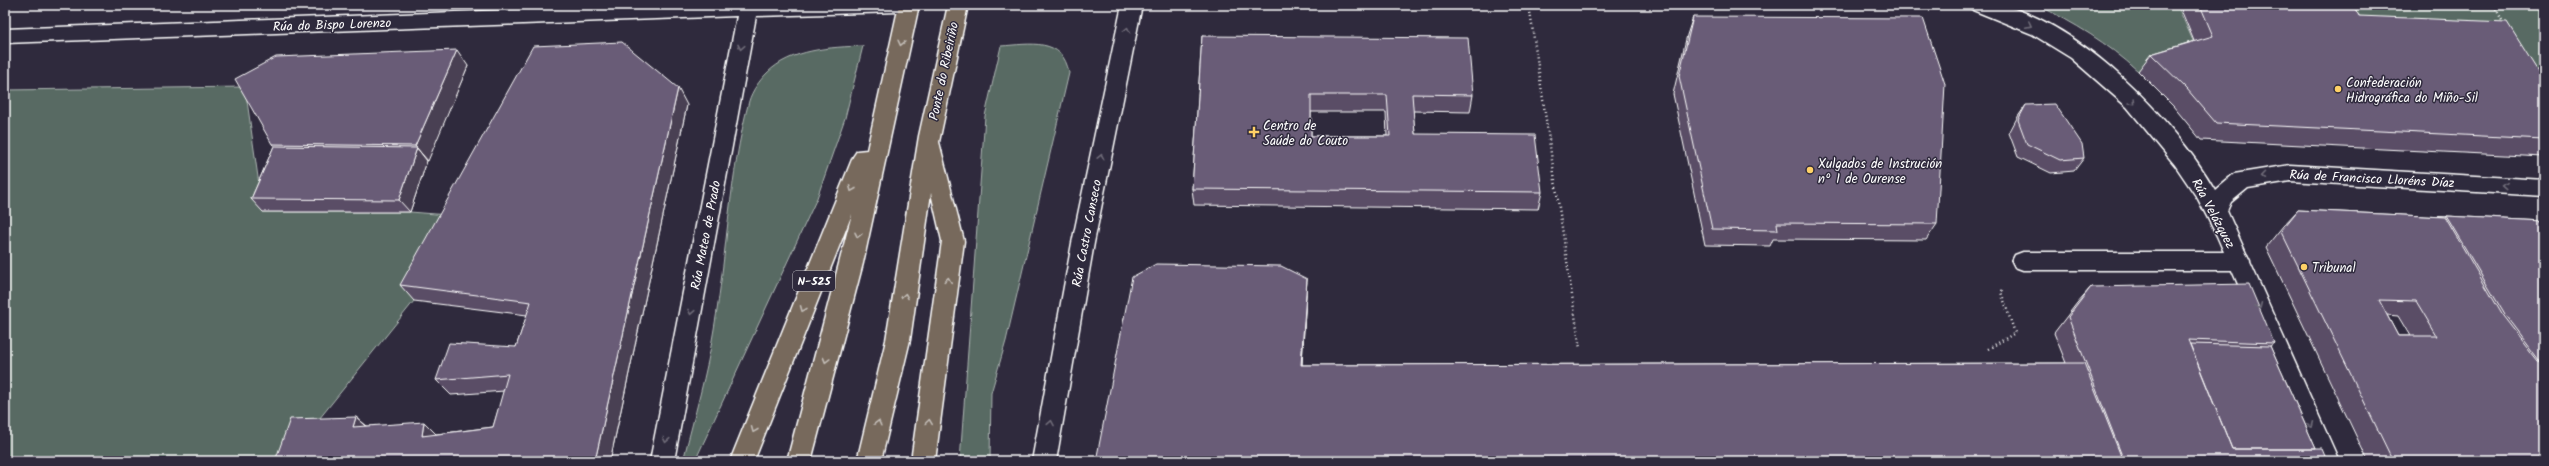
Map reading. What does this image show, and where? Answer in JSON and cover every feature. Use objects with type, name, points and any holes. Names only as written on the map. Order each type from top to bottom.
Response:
[{"type":"highway","name":"N-525","points":[[799,461],[852,263],[909,5]]},
{"type":"highway","name":"Ponte do Ribeiriño","points":[[869,461],[898,340],[929,136],[958,5]]},
{"type":"highway","name":"N-525","points":[[742,461],[887,101]]},
{"type":"highway","points":[[923,461],[953,241],[929,136]]},
{"type":"street","name":"Rúa do Bispo Lorenzo","points":[[5,36],[748,9],[898,5]]},
{"type":"street","name":"Rúa Castro Canseco","points":[[1044,461],[1083,243],[1132,5]]},
{"type":"street","name":"Rúa Velázquez","points":[[1980,5],[2021,20],[2057,39],[2119,87],[2148,117],[2196,178],[2216,211],[2327,461]]},
{"type":"street","name":"Rúa Mateo de Prado","points":[[662,461],[748,9]]},
{"type":"street","name":"Rúa de Francisco Lloréns Díaz","points":[[2216,211],[2223,196],[2242,180],[2290,173],[2544,188]]},
{"type":"street","points":[[2023,261],[2239,261]]},
{"type":"path","points":[[1529,5],[1580,349]]},
{"type":"path","points":[[2494,5],[2505,28]]},
{"type":"path","points":[[1988,348],[2015,333],[2000,292],[2023,261]]},
{"type":"green space","points":[[2037,5],[2177,5],[2199,54],[2138,71],[2090,34]]},
{"type":"green space","points":[[2328,5],[2544,5],[2544,129],[2343,34]]},
{"type":"green space","points":[[1034,44],[1052,48],[1060,53],[1066,61],[1069,73],[1006,341],[991,393],[990,461],[960,461],[985,116],[1001,46]]},
{"type":"green space","points":[[863,46],[845,118],[817,198],[695,461],[683,461],[711,346],[737,157],[750,97],[756,86],[767,73],[777,65],[799,54],[838,47]]},
{"type":"green space","points":[[245,87],[263,212],[410,212],[461,216],[414,301],[307,434],[296,461],[5,461],[5,90]]},
{"type":"building","name":"Confederación Hidrográfica do Miño-Sil","points":[[2200,5],[2353,5],[2359,16],[2507,22],[2544,81],[2544,139],[2216,123],[2187,89],[2151,54],[2213,36]]},
{"type":"building","name":"Xulgados de Instrución nº 1 de Ourense","points":[[1693,17],[1923,18],[1945,84],[1937,224],[1777,223],[1778,230],[1712,229],[1679,76]]},
{"type":"building","name":"Centro de Saúde do Couto","points":[[1202,36],[1468,38],[1473,95],[1412,94],[1415,134],[1535,135],[1542,192],[1192,189]],"holes":[[[1311,95],[1387,95],[1390,136],[1311,136]]]},
{"type":"building","points":[[622,42],[678,88],[595,461],[275,461],[290,419],[356,417],[353,427],[424,422],[422,436],[493,427],[508,374],[436,380],[449,343],[516,347],[531,302],[400,285],[533,46]]},
{"type":"building","points":[[457,50],[415,146],[272,144],[235,79],[276,57]]},
{"type":"building","points":[[2055,104],[2082,144],[2084,158],[2060,160],[2027,144],[2018,120],[2026,105]]},
{"type":"building","points":[[274,146],[417,148],[399,200],[251,199]]},
{"type":"building","points":[[2298,210],[2445,217],[2503,316],[2538,361],[2544,362],[2544,461],[2393,461],[2281,231]],"holes":[[[2379,300],[2416,301],[2437,336],[2398,336]]]},
{"type":"building","points":[[2446,216],[2544,221],[2544,360],[2539,360],[2505,315]]},
{"type":"building","points":[[1156,264],[1281,266],[1307,279],[1301,365],[2084,363],[2123,461],[1096,461],[1132,277]]},
{"type":"building","points":[[2249,284],[2274,343],[2188,340],[2232,449],[2322,449],[2327,461],[2124,461],[2068,317],[2091,287]]},
{"type":"building","points":[[2190,344],[2270,346],[2316,449],[2232,449]]},
{"type":"place","name":"Confederación Hidrográfica do Miño-Sil","points":[[2338,89]]},
{"type":"place","name":"Centro de Saúde do Couto","points":[[1254,132]]},
{"type":"place","name":"Xulgados de Instrución nº 1 de Ourense","points":[[1810,170]]},
{"type":"place","name":"Tribunal","points":[[2304,267]]}]
